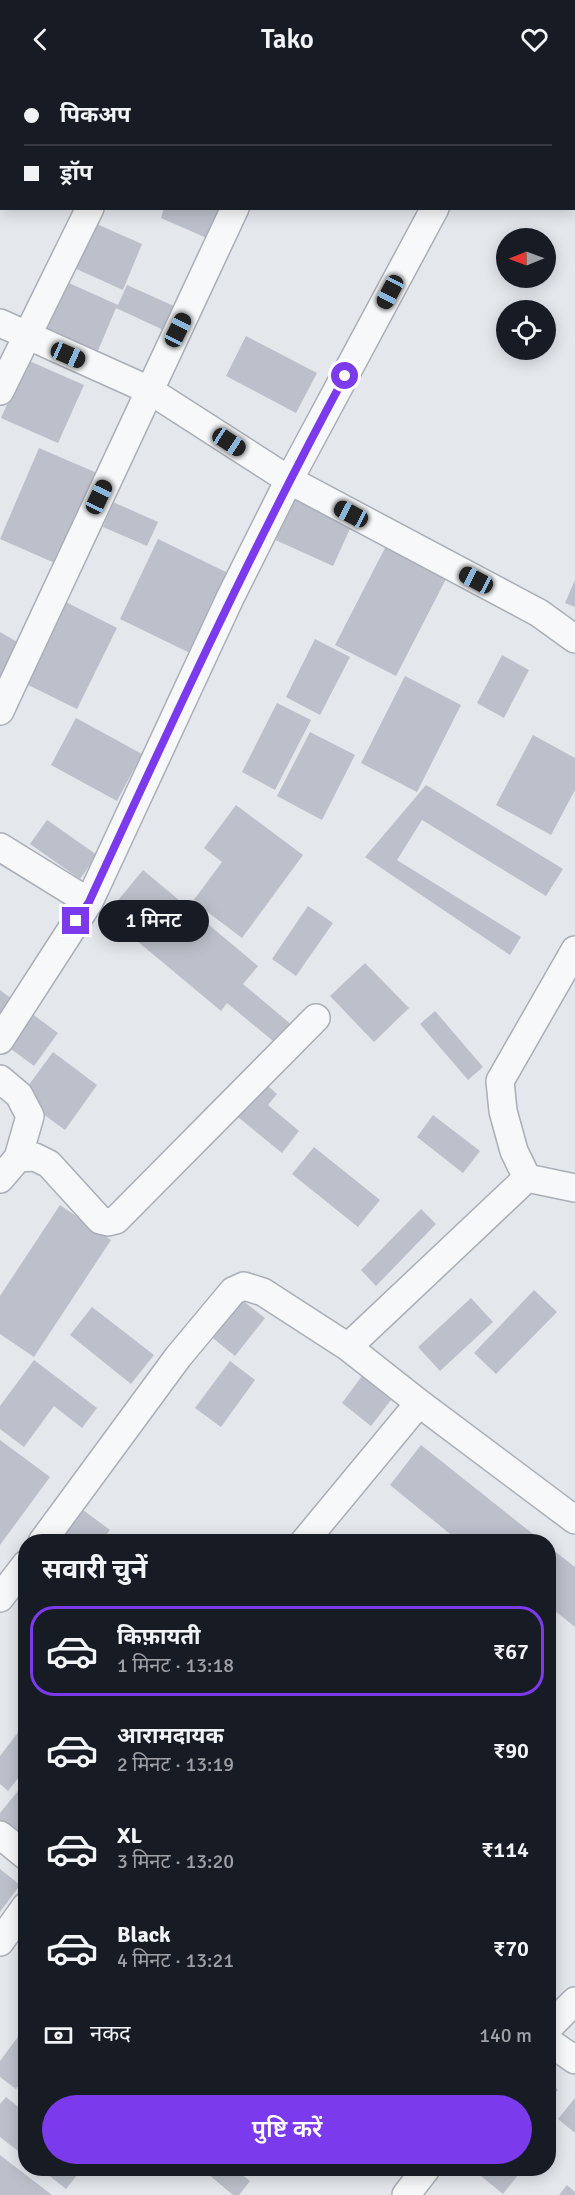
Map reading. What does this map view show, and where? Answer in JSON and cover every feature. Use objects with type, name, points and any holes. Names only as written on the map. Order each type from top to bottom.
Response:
[{"type":"street","points":[[0,391],[89,210]]},
{"type":"street","points":[[0,711],[234,210]]},
{"type":"street","points":[[0,1040],[89,902],[230,598],[289,480],[434,210]]},
{"type":"street","points":[[0,323],[149,390],[289,480],[539,613],[575,639]]},
{"type":"street","points":[[0,847],[89,902]]},
{"type":"street","points":[[527,1179],[514,1151],[503,1111],[500,1081],[575,950]]},
{"type":"street","points":[[18,1158],[35,1157],[49,1164],[100,1220],[108,1222],[116,1220],[316,1018]]},
{"type":"street","points":[[0,1079],[19,1095],[30,1116],[18,1158],[0,1179]]},
{"type":"street","points":[[527,1179],[575,1188]]},
{"type":"street","points":[[348,1347],[527,1179]]},
{"type":"street","points":[[48,1534],[178,1357],[233,1291],[244,1286],[263,1292],[348,1347],[575,1520]]},
{"type":"street","points":[[311,1534],[419,1403]]},
{"type":"street","points":[[0,1598],[18,1574]]},
{"type":"street","points":[[0,1835],[18,1850]]},
{"type":"street","points":[[0,1942],[18,1917]]},
{"type":"street","points":[[556,2020],[575,2001]]},
{"type":"street","points":[[556,2047],[575,2060]]},
{"type":"street","points":[[406,2195],[421,2176]]},
{"type":"building","points":[[163,210],[221,210],[209,239],[161,218]]},
{"type":"building","points":[[92,222],[142,244],[123,290],[72,267]]},
{"type":"building","points":[[60,279],[118,305],[127,285],[183,310],[172,334],[116,308],[94,360],[36,335]]},
{"type":"building","points":[[246,336],[317,373],[296,413],[226,376]]},
{"type":"building","points":[[27,360],[84,385],[58,443],[1,418]]},
{"type":"building","points":[[39,448],[97,473],[57,564],[0,539]]},
{"type":"building","points":[[292,492],[354,520],[333,566],[271,538]]},
{"type":"building","points":[[113,502],[158,522],[147,546],[103,527]]},
{"type":"building","points":[[158,539],[228,573],[190,653],[120,619]]},
{"type":"building","points":[[386,546],[447,577],[396,676],[335,645]]},
{"type":"building","points":[[575,580],[575,607],[565,603]]},
{"type":"building","points":[[60,599],[117,628],[77,709],[20,681]]},
{"type":"building","points":[[0,632],[19,643],[0,677]]},
{"type":"building","points":[[315,639],[350,657],[320,715],[286,697]]},
{"type":"building","points":[[502,655],[529,670],[504,718],[477,703]]},
{"type":"building","points":[[405,676],[461,705],[417,792],[361,763]]},
{"type":"building","points":[[277,703],[311,720],[275,790],[242,772]]},
{"type":"building","points":[[76,718],[142,754],[117,801],[51,765]]},
{"type":"building","points":[[310,732],[355,755],[322,820],[277,796]]},
{"type":"building","points":[[533,735],[575,758],[575,790],[551,835],[496,805]]},
{"type":"building","points":[[426,785],[563,869],[546,896],[422,820],[397,860],[521,937],[510,955],[365,857]]},
{"type":"building","points":[[236,805],[303,855],[242,938],[193,901],[222,862],[204,848]]},
{"type":"building","points":[[47,820],[97,855],[80,879],[30,844]]},
{"type":"building","points":[[143,870],[258,966],[243,984],[293,1026],[278,1045],[227,1003],[221,1011],[106,915]]},
{"type":"building","points":[[308,906],[333,923],[296,976],[272,959]]},
{"type":"building","points":[[365,963],[409,1008],[374,1042],[330,996]]},
{"type":"building","points":[[0,990],[16,1002],[0,1024]]},
{"type":"building","points":[[435,1011],[483,1067],[468,1080],[420,1024]]},
{"type":"building","points":[[31,1013],[58,1033],[34,1066],[7,1046]]},
{"type":"building","points":[[53,1052],[97,1085],[65,1130],[20,1097]]},
{"type":"building","points":[[260,1079],[277,1094],[268,1105],[299,1131],[282,1153],[233,1113]]},
{"type":"building","points":[[433,1115],[480,1151],[463,1173],[417,1137]]},
{"type":"building","points":[[314,1147],[380,1200],[358,1227],[292,1174]]},
{"type":"building","points":[[60,1205],[111,1240],[34,1357],[0,1334],[0,1296]]},
{"type":"building","points":[[421,1209],[436,1224],[376,1286],[361,1270]]},
{"type":"building","points":[[534,1290],[557,1312],[496,1374],[474,1353]]},
{"type":"building","points":[[238,1297],[265,1318],[235,1356],[209,1335]]},
{"type":"building","points":[[471,1298],[493,1322],[440,1371],[418,1347]]},
{"type":"building","points":[[92,1307],[154,1355],[131,1384],[70,1335]]},
{"type":"building","points":[[34,1360],[97,1408],[82,1428],[54,1406],[24,1447],[0,1429],[0,1406]]},
{"type":"building","points":[[230,1361],[255,1380],[221,1427],[195,1408]]},
{"type":"building","points":[[362,1376],[391,1400],[371,1426],[342,1403]]},
{"type":"building","points":[[0,1440],[50,1477],[0,1545]]},
{"type":"building","points":[[421,1445],[533,1534],[450,1534],[390,1485]]},
{"type":"building","points":[[75,1504],[110,1530],[107,1534],[53,1534]]},
{"type":"building","points":[[556,1552],[575,1567],[575,1627],[556,1612]]},
{"type":"building","points":[[18,1732],[18,1778],[8,1791],[0,1784],[0,1756]]},
{"type":"building","points":[[18,1791],[18,1837],[0,1823],[0,1813]]},
{"type":"building","points":[[0,1869],[18,1883],[18,1888],[0,1912]]},
{"type":"building","points":[[18,2037],[18,2086],[16,2089],[0,2077],[0,2061]]},
{"type":"building","points":[[6,2097],[18,2107],[18,2151],[0,2137],[0,2104]]},
{"type":"building","points":[[575,2098],[575,2133],[558,2119]]},
{"type":"building","points":[[0,2155],[18,2169],[18,2176],[27,2176],[52,2195],[0,2195]]},
{"type":"building","points":[[50,2176],[76,2176],[66,2189]]},
{"type":"building","points":[[210,2176],[244,2176],[250,2181],[239,2195],[233,2195]]},
{"type":"building","points":[[481,2176],[517,2176],[503,2194]]},
{"type":"building","points":[[567,2185],[575,2192],[575,2195],[559,2195]]},
{"type":"route","points":[[76,921],[89,902],[230,598],[289,480],[345,376]]}]
